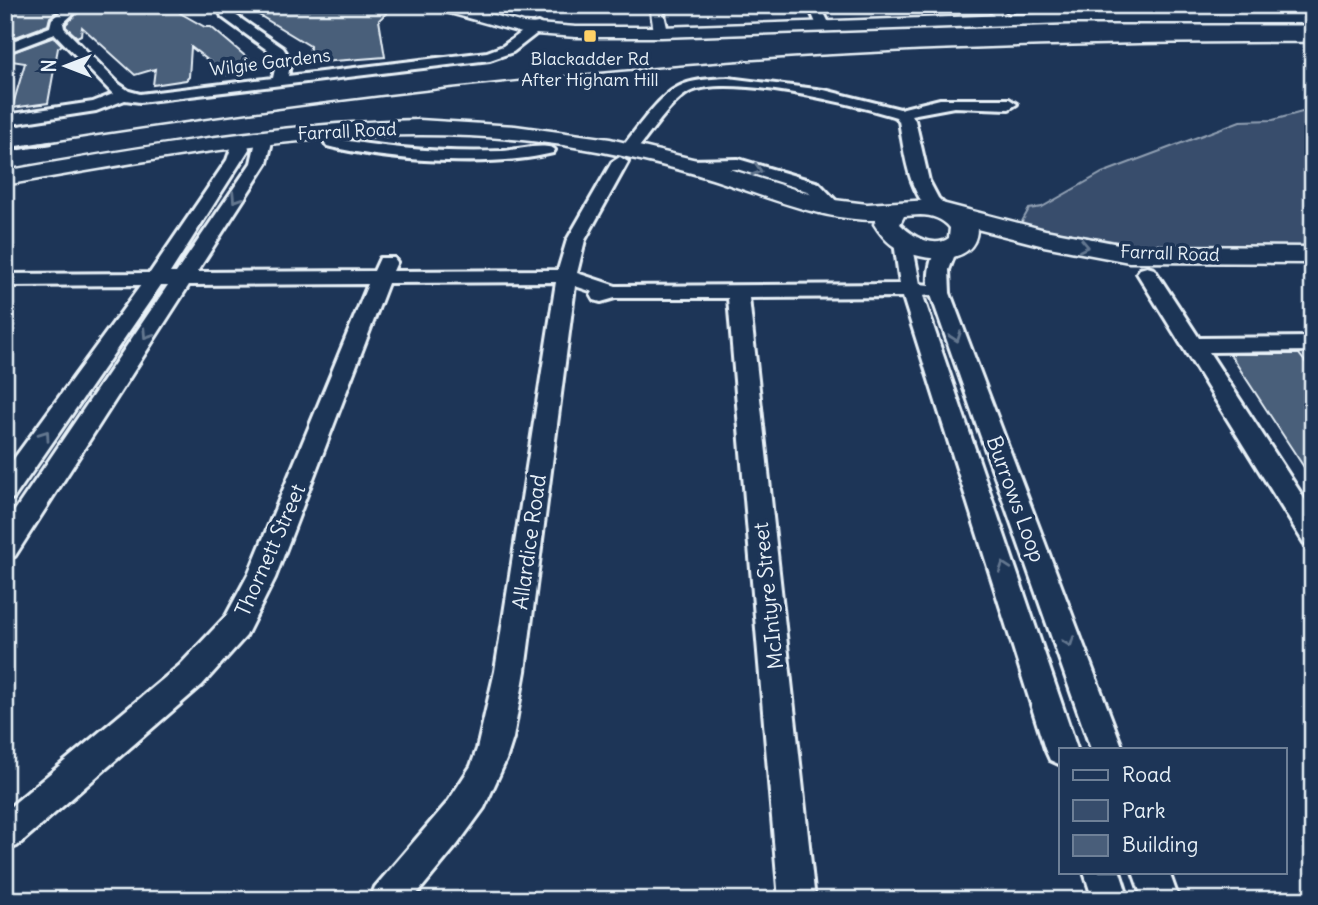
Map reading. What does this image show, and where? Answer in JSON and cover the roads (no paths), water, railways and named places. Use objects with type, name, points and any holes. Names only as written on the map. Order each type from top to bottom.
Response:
[{"type":"main road","name":"Farrall Road","points":[[5,178],[371,128],[460,128],[534,133],[625,155],[671,175],[772,208],[900,241],[921,249],[1010,248],[1082,266],[1147,273],[1313,274]]},
{"type":"main road","name":"Farrall Road","points":[[5,190],[36,187],[252,145],[390,140],[451,141],[625,155],[690,165],[834,208],[865,212],[924,206],[1044,238],[1129,254],[1313,255]]},
{"type":"main road","points":[[897,210],[887,224],[900,241]]},
{"type":"main road","points":[[944,211],[962,225],[965,232],[963,239],[952,247]]},
{"type":"street","points":[[5,120],[96,106],[124,95],[57,29],[57,22],[77,5]]},
{"type":"street","points":[[440,5],[536,28],[589,31],[662,32],[1167,18],[1313,18]]},
{"type":"street","points":[[656,5],[662,32]]},
{"type":"street","points":[[814,5],[824,27]]},
{"type":"street","points":[[992,5],[1005,21]]},
{"type":"street","points":[[1153,5],[1167,18]]},
{"type":"street","points":[[222,7],[226,14],[278,51],[284,60],[280,79]]},
{"type":"street","name":"Wilgie Gardens","points":[[124,95],[140,98],[162,96],[280,79],[490,56],[508,49],[536,28]]},
{"type":"street","points":[[5,49],[57,29]]},
{"type":"street","name":"Allardice Road","points":[[388,900],[457,815],[479,784],[490,762],[510,671],[567,268],[576,240],[625,155],[682,90],[707,84],[762,83],[901,114]]},
{"type":"street","points":[[944,211],[930,202],[921,187],[907,120],[901,114],[926,105],[980,102],[1009,104]]},
{"type":"street","points":[[5,548],[252,145]]},
{"type":"street","points":[[5,491],[259,163],[252,145]]},
{"type":"street","points":[[897,210],[913,199],[921,187]]},
{"type":"street","name":"Burrows Loop","points":[[900,241],[911,291],[1060,745]]},
{"type":"street","name":"Burrows Loop","points":[[952,247],[939,262],[939,289],[1106,745]]},
{"type":"street","points":[[5,267],[175,270],[567,268],[615,292]]},
{"type":"street","name":"Thornett Street","points":[[5,834],[191,676],[236,626],[261,578],[384,269]]},
{"type":"street","points":[[5,280],[175,270]]},
{"type":"street","points":[[1147,273],[1190,345],[1313,535]]},
{"type":"street","points":[[562,307],[615,292],[738,293],[939,289]]},
{"type":"street","name":"McIntyre Street","points":[[738,293],[797,900]]},
{"type":"street","points":[[1190,345],[1313,344]]},
{"type":"street","points":[[944,390],[975,389]]},
{"type":"street","points":[[975,482],[1010,482]]},
{"type":"street","points":[[1013,596],[1052,594]]},
{"type":"street","points":[[1060,745],[1106,745]]},
{"type":"street","points":[[1103,874],[1111,900]]},
{"type":"street","points":[[1152,874],[1161,900]]},
{"type":"railway","points":[[40,144],[390,95],[654,68],[956,49],[1313,43]]},
{"type":"railway","points":[[5,150],[51,143]]},
{"type":"place","name":"Blackadder Rd After Higham Hill","points":[[590,36]]}]
